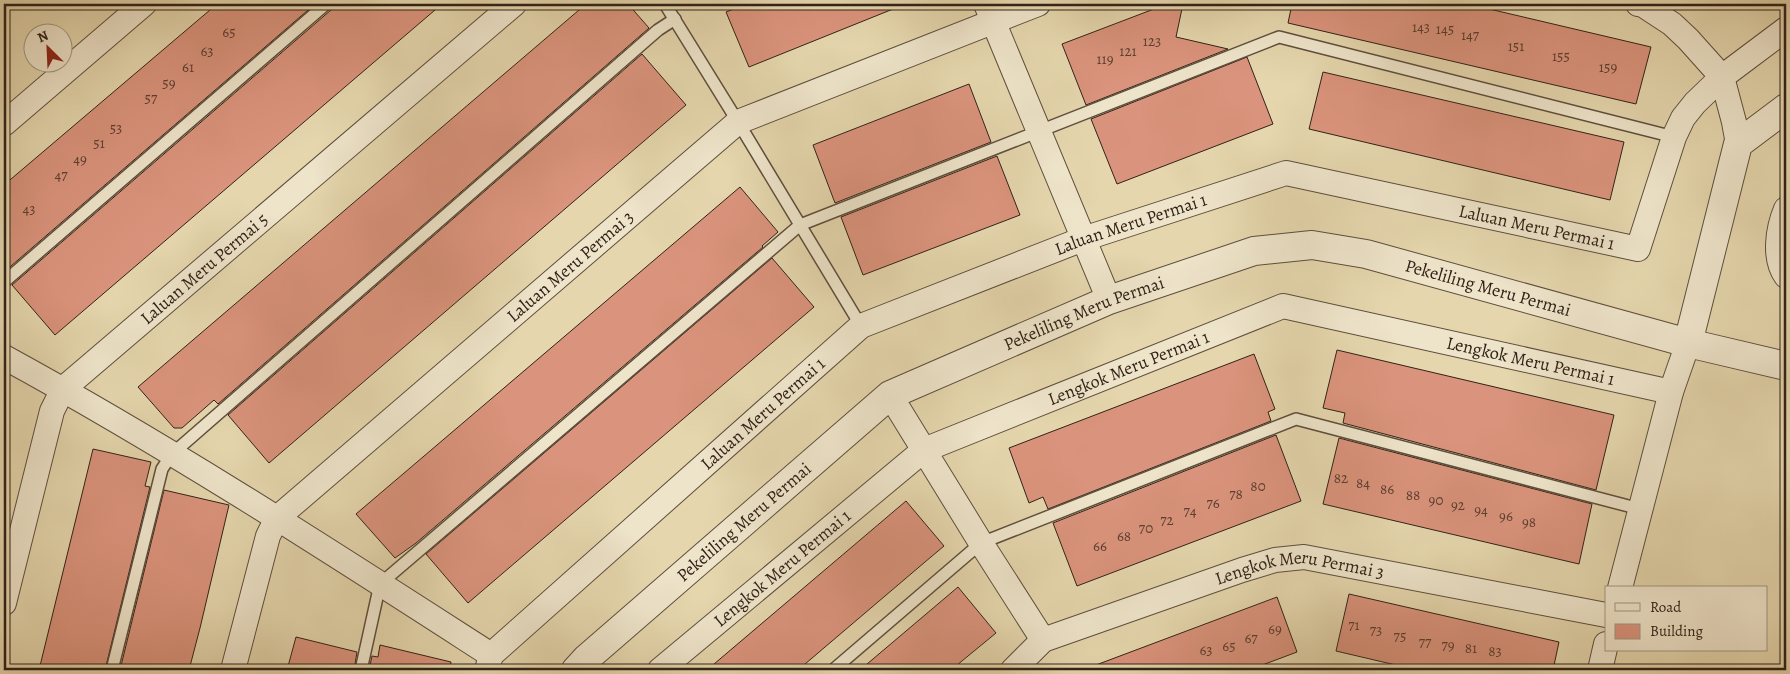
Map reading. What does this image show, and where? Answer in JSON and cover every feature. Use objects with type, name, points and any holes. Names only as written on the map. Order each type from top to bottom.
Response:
[{"type":"street","points":[[4,124],[144,4]]},
{"type":"street","name":"Laluan Meru Permai 5","points":[[4,603],[52,410],[63,389],[514,4]]},
{"type":"street","name":"Laluan Meru Permai 3","points":[[233,670],[268,536],[277,518],[738,122],[990,12],[1038,4]]},
{"type":"street","points":[[1621,586],[1671,392],[1688,343],[1738,144],[1722,77],[1672,24],[1642,4]]},
{"type":"street","points":[[990,12],[1109,300]]},
{"type":"street","name":"Laluan Meru Permai 1","points":[[489,663],[861,326],[1083,238],[1286,173],[1638,249],[1674,137],[1683,118],[1695,103],[1722,77],[1786,29]]},
{"type":"street","points":[[1738,144],[1786,108]]},
{"type":"street","points":[[1786,209],[1782,218],[1777,244],[1783,272],[1786,276]]},
{"type":"street","name":"Pekeliling Meru Permai","points":[[576,670],[890,394],[1109,300],[1254,251],[1312,245],[1366,254],[1688,343],[1786,366]]},
{"type":"street","name":"Lengkok Meru Permai 1","points":[[660,670],[924,450],[1283,306],[1671,392]]},
{"type":"street","points":[[4,356],[63,389],[277,518],[380,584],[489,663]]},
{"type":"street","points":[[890,394],[1043,640]]},
{"type":"street","name":"Lengkok Meru Permai 3","points":[[1013,670],[1043,640],[1242,570],[1275,560],[1304,557],[1605,615]]},
{"type":"street","points":[[1600,670],[1605,648]]},
{"type":"lane","points":[[4,282],[326,4]]},
{"type":"lane","points":[[665,4],[861,326]]},
{"type":"lane","points":[[112,670],[162,468],[172,454],[658,30],[674,19]]},
{"type":"lane","points":[[361,670],[380,584],[800,225],[1278,37],[1674,137]]},
{"type":"lane","points":[[833,670],[981,543],[1296,419],[1640,509]]},
{"type":"building","points":[[217,4],[315,4],[4,272],[4,185]]},
{"type":"building","points":[[333,4],[442,4],[55,335],[12,285],[331,10]]},
{"type":"building","points":[[586,4],[628,4],[649,28],[218,404],[214,400],[182,428],[174,428],[138,387]]},
{"type":"building","points":[[746,4],[903,5],[749,67],[726,12]]},
{"type":"building","points":[[1167,4],[1183,4],[1176,37],[1228,49],[1086,105],[1062,44]]},
{"type":"building","points":[[1292,4],[1468,4],[1651,47],[1636,104],[1288,23]]},
{"type":"building","points":[[642,54],[686,105],[269,463],[228,415]]},
{"type":"building","points":[[1247,57],[1273,124],[1117,184],[1091,119]]},
{"type":"building","points":[[1323,72],[1624,142],[1610,200],[1309,129]]},
{"type":"building","points":[[969,84],[991,142],[835,203],[813,145]]},
{"type":"building","points":[[997,156],[1020,215],[863,275],[841,217]]},
{"type":"building","points":[[740,187],[778,232],[763,247],[416,543],[395,558],[356,514]]},
{"type":"building","points":[[772,258],[814,307],[468,603],[426,554]]},
{"type":"building","points":[[1337,350],[1614,415],[1596,490],[1343,423],[1345,413],[1323,408]]},
{"type":"building","points":[[1254,354],[1275,409],[1268,412],[1271,421],[1048,509],[1043,497],[1029,503],[1009,448]]},
{"type":"building","points":[[1276,435],[1301,501],[1077,586],[1053,523]]},
{"type":"building","points":[[1339,438],[1592,504],[1579,564],[1323,504]]},
{"type":"building","points":[[93,449],[151,462],[145,486],[150,487],[105,670],[39,670]]},
{"type":"building","points":[[164,490],[229,505],[200,628],[189,670],[120,670]]},
{"type":"building","points":[[906,501],[944,546],[798,670],[707,670]]},
{"type":"building","points":[[958,587],[996,633],[951,670],[860,670]]},
{"type":"building","points":[[1349,594],[1559,642],[1553,670],[1417,670],[1336,651]]},
{"type":"building","points":[[1277,597],[1297,652],[1249,670],[1088,670],[1088,668]]},
{"type":"building","points":[[296,637],[357,652],[354,670],[287,670]]},
{"type":"building","points":[[380,645],[451,662],[450,670],[369,670],[372,656],[378,657]]}]
